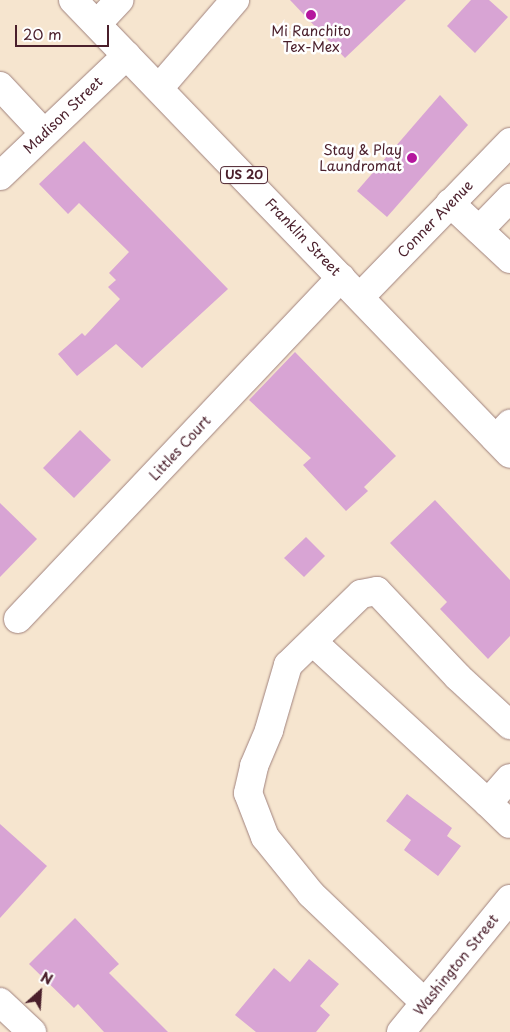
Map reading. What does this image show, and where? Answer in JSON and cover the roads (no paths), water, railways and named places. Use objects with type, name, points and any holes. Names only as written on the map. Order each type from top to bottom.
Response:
[{"type":"street","name":"Franklin Street","points":[[73,0],[160,87],[360,297],[505,439]]},
{"type":"street","points":[[97,24],[119,0]]},
{"type":"street","points":[[160,87],[235,0]]},
{"type":"street","name":"Madison Street","points":[[0,176],[127,55]]},
{"type":"street","points":[[0,86],[44,133]]},
{"type":"street","name":"Conner Avenue","points":[[360,297],[510,142]]},
{"type":"street","points":[[479,230],[510,198]]},
{"type":"street","points":[[450,203],[510,259]]},
{"type":"street","name":"Littles Court","points":[[18,619],[341,277]]},
{"type":"street","points":[[424,1003],[311,894],[264,837],[248,793],[288,665],[361,594],[378,591],[458,677],[510,725]]},
{"type":"street","points":[[313,642],[510,824]]},
{"type":"street","points":[[488,804],[510,778]]},
{"type":"street","name":"Washington Street","points":[[401,1032],[510,899]]},
{"type":"street","points":[[0,1002],[32,1032]]},
{"type":"place","name":"Mi Ranchito Tex-Mex","points":[[311,15]]},
{"type":"place","name":"Stay & Play Laundromat","points":[[412,158]]}]
